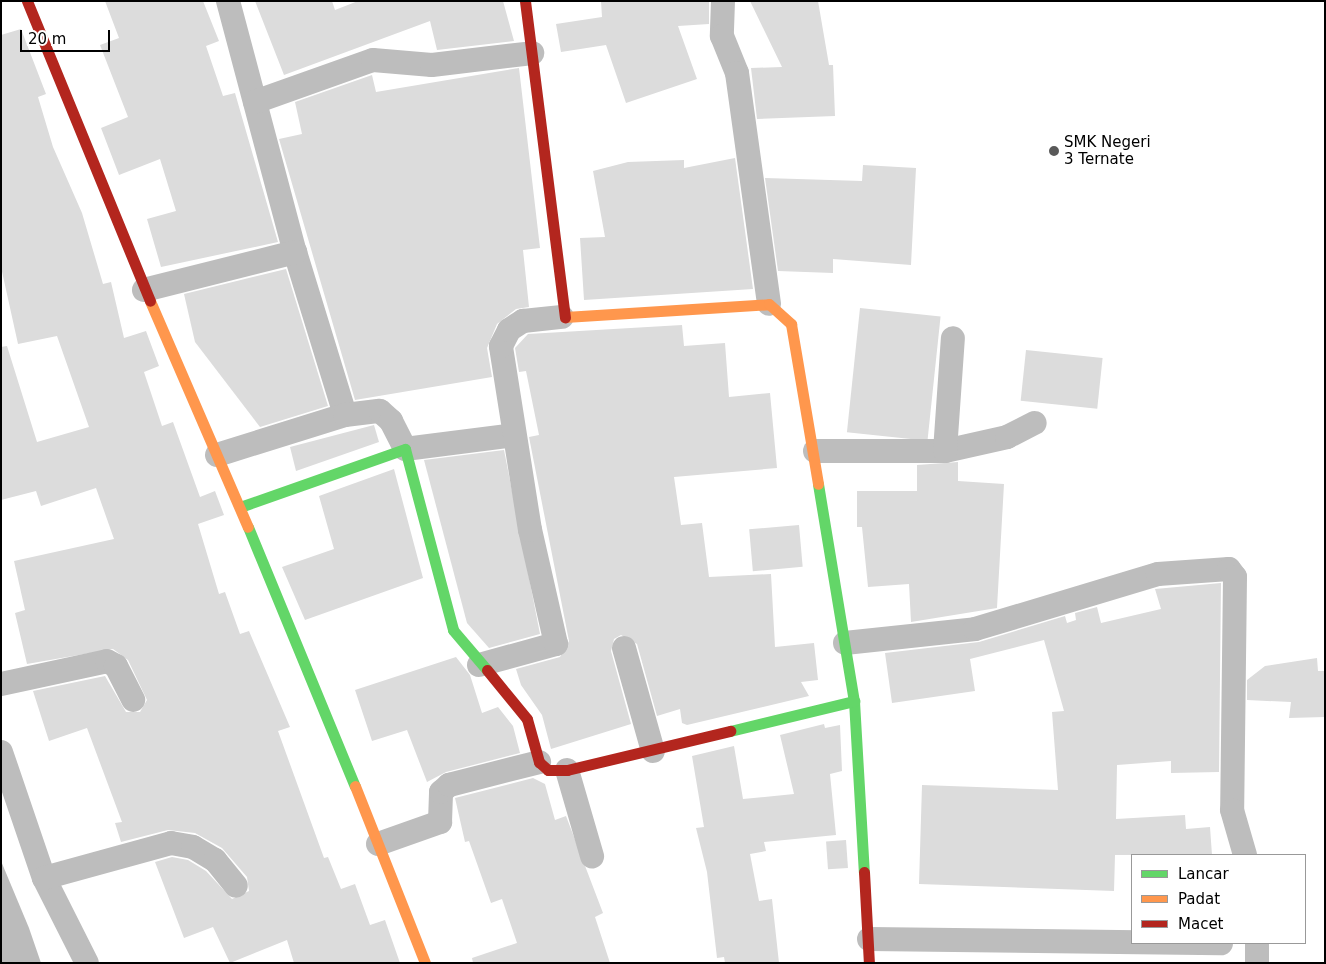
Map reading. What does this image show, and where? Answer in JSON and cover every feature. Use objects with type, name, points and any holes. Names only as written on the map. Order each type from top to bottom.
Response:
[{"type":"main road","points":[[27,1],[144,290],[240,507],[425,963]]},
{"type":"main road","points":[[525,1],[547,151],[562,317],[769,304],[791,324],[815,451],[854,701],[869,963]]},
{"type":"main road","points":[[240,507],[405,450],[453,630],[479,665],[527,719],[539,762],[548,770],[567,770],[653,751],[854,701]]},
{"type":"street","points":[[228,1],[295,252],[346,414]]},
{"type":"street","points":[[723,1],[722,36],[737,73],[769,304]]},
{"type":"street","points":[[255,102],[373,60],[432,65],[532,53]]},
{"type":"street","points":[[144,290],[295,252]]},
{"type":"street","points":[[479,665],[556,644],[514,435],[501,346],[509,330],[523,321],[562,317]]},
{"type":"street","points":[[945,451],[952,338]]},
{"type":"street","points":[[217,455],[346,414],[380,411],[391,421],[405,450],[514,435]]},
{"type":"street","points":[[815,451],[945,451],[1007,436],[1035,423]]},
{"type":"street","points":[[845,642],[976,629],[1158,574],[1229,569],[1235,577],[1232,810],[1246,854]]},
{"type":"street","points":[[624,648],[653,751]]},
{"type":"street","points":[[1,684],[102,660],[116,666],[133,700]]},
{"type":"street","points":[[1,752],[44,878],[87,963]]},
{"type":"street","points":[[378,844],[440,822],[441,792],[449,785],[539,762]]},
{"type":"street","points":[[567,770],[592,856]]},
{"type":"street","points":[[44,878],[171,843],[193,847],[215,860],[236,886]]},
{"type":"street","points":[[869,940],[1131,942]]},
{"type":"street","points":[[1256,963],[1257,944]]},
{"type":"shaded area","points":[[1,861],[29,928],[41,963],[1,963]]},
{"type":"building","points":[[105,1],[203,1],[219,41],[206,46],[223,96],[235,93],[278,242],[161,267],[147,219],[176,211],[160,159],[119,175],[101,128],[128,117],[100,45],[119,38]]},
{"type":"building","points":[[255,1],[332,1],[335,10],[358,1],[503,1],[514,41],[437,50],[430,21],[284,75]]},
{"type":"building","points":[[601,1],[709,1],[709,24],[678,26],[697,79],[626,103],[606,45],[561,52],[556,24],[602,17]]},
{"type":"building","points":[[750,1],[818,1],[829,65],[833,65],[835,116],[757,119],[751,68],[782,67]]},
{"type":"building","points":[[21,29],[46,94],[38,97],[53,147],[82,213],[103,284],[111,282],[124,338],[146,331],[159,366],[144,372],[162,426],[173,422],[200,497],[215,491],[224,515],[198,524],[219,594],[225,592],[240,634],[249,631],[290,727],[278,731],[324,858],[328,857],[341,889],[355,884],[370,925],[385,920],[400,963],[294,963],[287,940],[230,963],[213,927],[184,938],[155,862],[172,857],[188,860],[206,871],[232,899],[249,891],[247,877],[222,848],[195,833],[168,830],[121,842],[115,823],[122,822],[87,728],[49,741],[33,691],[105,676],[126,712],[140,712],[147,700],[128,660],[113,649],[27,664],[15,613],[25,610],[14,561],[114,539],[96,488],[41,506],[36,491],[1,500],[1,347],[7,346],[37,442],[89,427],[57,336],[18,344],[1,267],[1,35]]},
{"type":"building","points":[[519,68],[540,248],[523,250],[529,307],[516,309],[497,324],[487,348],[492,377],[355,400],[279,139],[302,134],[295,102],[372,75],[376,92]]},
{"type":"building","points":[[735,158],[753,289],[584,300],[580,238],[605,237],[593,171],[628,162],[684,160],[684,168]]},
{"type":"building","points":[[863,165],[916,168],[911,265],[833,259],[833,273],[778,271],[765,178],[862,181]]},
{"type":"building","points":[[286,269],[328,406],[260,427],[195,342],[184,294]]},
{"type":"building","points":[[860,308],[941,316],[927,441],[847,432]]},
{"type":"building","points":[[682,325],[684,346],[725,343],[729,397],[770,393],[777,468],[674,477],[681,525],[702,523],[709,577],[771,574],[775,647],[814,643],[818,680],[801,682],[809,696],[687,725],[682,723],[680,709],[657,716],[637,644],[621,635],[614,639],[611,651],[631,724],[551,749],[542,715],[521,685],[516,669],[560,657],[569,641],[529,437],[539,435],[526,371],[519,372],[515,348],[528,334]]},
{"type":"building","points":[[1026,350],[1103,358],[1097,409],[1021,401]]},
{"type":"building","points":[[374,425],[379,442],[296,471],[290,447]]},
{"type":"building","points":[[504,450],[540,634],[489,648],[467,623],[424,460]]},
{"type":"building","points":[[958,462],[958,481],[1004,484],[997,608],[911,622],[909,584],[868,587],[862,527],[857,527],[857,491],[917,491],[917,465]]},
{"type":"building","points":[[394,469],[423,578],[305,620],[282,567],[334,549],[319,496]]},
{"type":"building","points":[[799,525],[803,567],[753,571],[749,529]]},
{"type":"building","points":[[1221,583],[1219,772],[1171,773],[1171,761],[1117,765],[1116,819],[1185,815],[1186,829],[1210,827],[1212,854],[1115,855],[1114,891],[919,884],[922,785],[1058,790],[1052,712],[1064,711],[1044,640],[970,659],[975,691],[892,703],[885,653],[979,642],[1065,616],[1067,623],[1076,620],[1075,613],[1097,607],[1101,623],[1161,609],[1155,589]]},
{"type":"building","points":[[456,657],[470,675],[482,713],[498,707],[513,726],[520,753],[446,772],[427,782],[407,730],[372,741],[355,690]]},
{"type":"building","points":[[1317,658],[1318,671],[1325,671],[1325,717],[1289,718],[1291,702],[1247,700],[1247,680],[1265,666]]},
{"type":"building","points":[[824,724],[825,728],[840,725],[842,771],[830,774],[836,835],[764,842],[766,851],[750,854],[759,901],[772,899],[779,963],[725,963],[724,957],[717,958],[707,872],[696,828],[704,827],[692,756],[734,746],[743,799],[794,794],[780,735]]},
{"type":"building","points":[[533,778],[545,784],[555,820],[566,816],[603,913],[595,917],[610,963],[473,963],[472,958],[517,943],[502,899],[491,903],[469,841],[465,842],[455,798]]},
{"type":"building","points":[[846,840],[848,868],[828,869],[826,841]]},
{"type":"traffic: fast","points":[[240,507],[405,449],[453,630],[487,670]]},
{"type":"traffic: fast","points":[[818,484],[854,701],[864,872]]},
{"type":"traffic: fast","points":[[248,527],[355,786]]},
{"type":"traffic: fast","points":[[730,731],[854,701]]},
{"type":"traffic: slow","points":[[150,301],[248,527]]},
{"type":"traffic: slow","points":[[565,317],[769,304],[791,324],[818,484]]},
{"type":"traffic: slow","points":[[355,786],[425,963]]},
{"type":"traffic: jam","points":[[27,1],[150,301]]},
{"type":"traffic: jam","points":[[525,1],[565,317]]},
{"type":"traffic: jam","points":[[487,670],[527,719],[539,762],[548,770],[567,770],[730,731]]},
{"type":"traffic: jam","points":[[864,872],[869,963]]},
{"type":"place","name":"SMK Negeri 3 Ternate","points":[[1054,151]]}]
